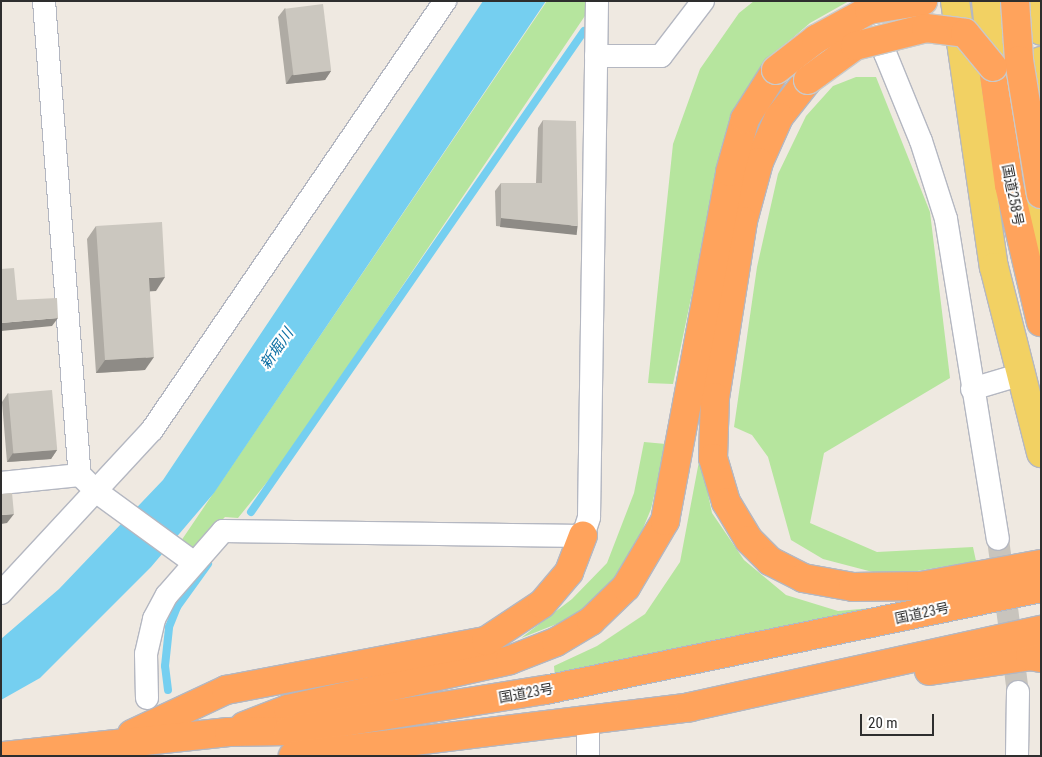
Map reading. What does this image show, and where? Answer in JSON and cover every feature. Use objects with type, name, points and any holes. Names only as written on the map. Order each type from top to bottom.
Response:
[{"type":"highway","points":[[228,732],[288,709],[510,660],[556,642],[591,621],[626,587],[665,521],[730,172],[745,120],[776,70],[816,39],[869,10],[923,1]]},
{"type":"highway","name":"国道258号","points":[[1015,1],[1019,60],[1041,194]]},
{"type":"highway","points":[[993,67],[964,33],[926,28],[855,46],[808,80],[780,117],[759,162],[743,221],[715,398],[713,458],[726,502],[749,540],[770,561],[802,578],[853,587],[921,586],[1041,564]]},
{"type":"highway","name":"国道258号","points":[[993,67],[1009,184],[1041,322]]},
{"type":"highway","points":[[113,743],[226,690],[486,641],[542,604],[569,572],[583,536]]},
{"type":"highway","name":"国道23号","points":[[4,756],[228,732],[288,731],[545,690],[1041,588]]},
{"type":"highway","points":[[690,707],[1036,629]]},
{"type":"highway","points":[[293,756],[588,722],[1030,656],[1041,658]]},
{"type":"main road","points":[[955,1],[975,156],[1019,375],[1041,453]]},
{"type":"main road","points":[[986,1],[993,67]]},
{"type":"main road","points":[[1037,1],[1041,31]]},
{"type":"main road","points":[[1041,61],[1037,90],[1041,287]]},
{"type":"street","points":[[44,1],[80,475],[104,498],[187,556]]},
{"type":"street","points":[[1,593],[104,498],[445,1]]},
{"type":"street","points":[[147,698],[146,654],[154,619],[187,556],[223,530],[583,536],[588,517],[597,1]]},
{"type":"street","points":[[596,56],[661,56],[703,1]]},
{"type":"street","points":[[874,1],[885,53],[921,141],[946,219],[972,389],[998,539]]},
{"type":"street","points":[[972,389],[1019,375]]},
{"type":"street","points":[[1,483],[80,475]]},
{"type":"street","points":[[1017,756],[1018,692]]},
{"type":"street","points":[[588,722],[588,756]]},
{"type":"green space","points":[[547,1],[595,1],[284,461],[238,518],[225,517],[194,549],[181,541]]},
{"type":"green space","points":[[754,1],[849,1],[810,23],[767,60],[726,131],[673,384],[648,383],[673,144],[700,69],[739,13]]},
{"type":"green space","points":[[856,77],[876,77],[930,212],[950,378],[824,453],[810,523],[877,552],[973,547],[976,561],[888,576],[823,559],[791,540],[768,457],[752,435],[734,427],[757,267],[778,174],[806,116],[833,86]]},
{"type":"green space","points":[[644,442],[666,444],[651,509],[630,560],[604,594],[567,620],[521,638],[572,599],[607,563],[634,493]]},
{"type":"green space","points":[[700,456],[712,513],[744,560],[786,595],[838,611],[906,605],[555,678],[554,666],[597,646],[645,614],[680,562]]},
{"type":"water","name":"新堀川","points":[[483,1],[546,1],[214,493],[151,567],[40,678],[1,700],[1,639],[59,589],[163,480]]},
{"type":"building","points":[[323,4],[331,71],[293,75],[285,9]]},
{"type":"building","points":[[543,120],[576,121],[578,226],[501,218],[501,183],[542,183]]},
{"type":"building","points":[[162,222],[165,277],[149,278],[154,357],[105,360],[96,226]]},
{"type":"building","points":[[14,268],[17,300],[57,298],[58,318],[1,323],[1,269]]},
{"type":"building","points":[[52,390],[57,450],[13,454],[8,394]]},
{"type":"building","points":[[12,493],[14,514],[1,515],[1,494]]},
{"type":"waterway","points":[[251,512],[584,31]]},
{"type":"waterway","points":[[168,690],[165,666],[169,627],[177,607],[208,564]]},
{"type":"tunnel","points":[[998,539],[1018,692]]}]
